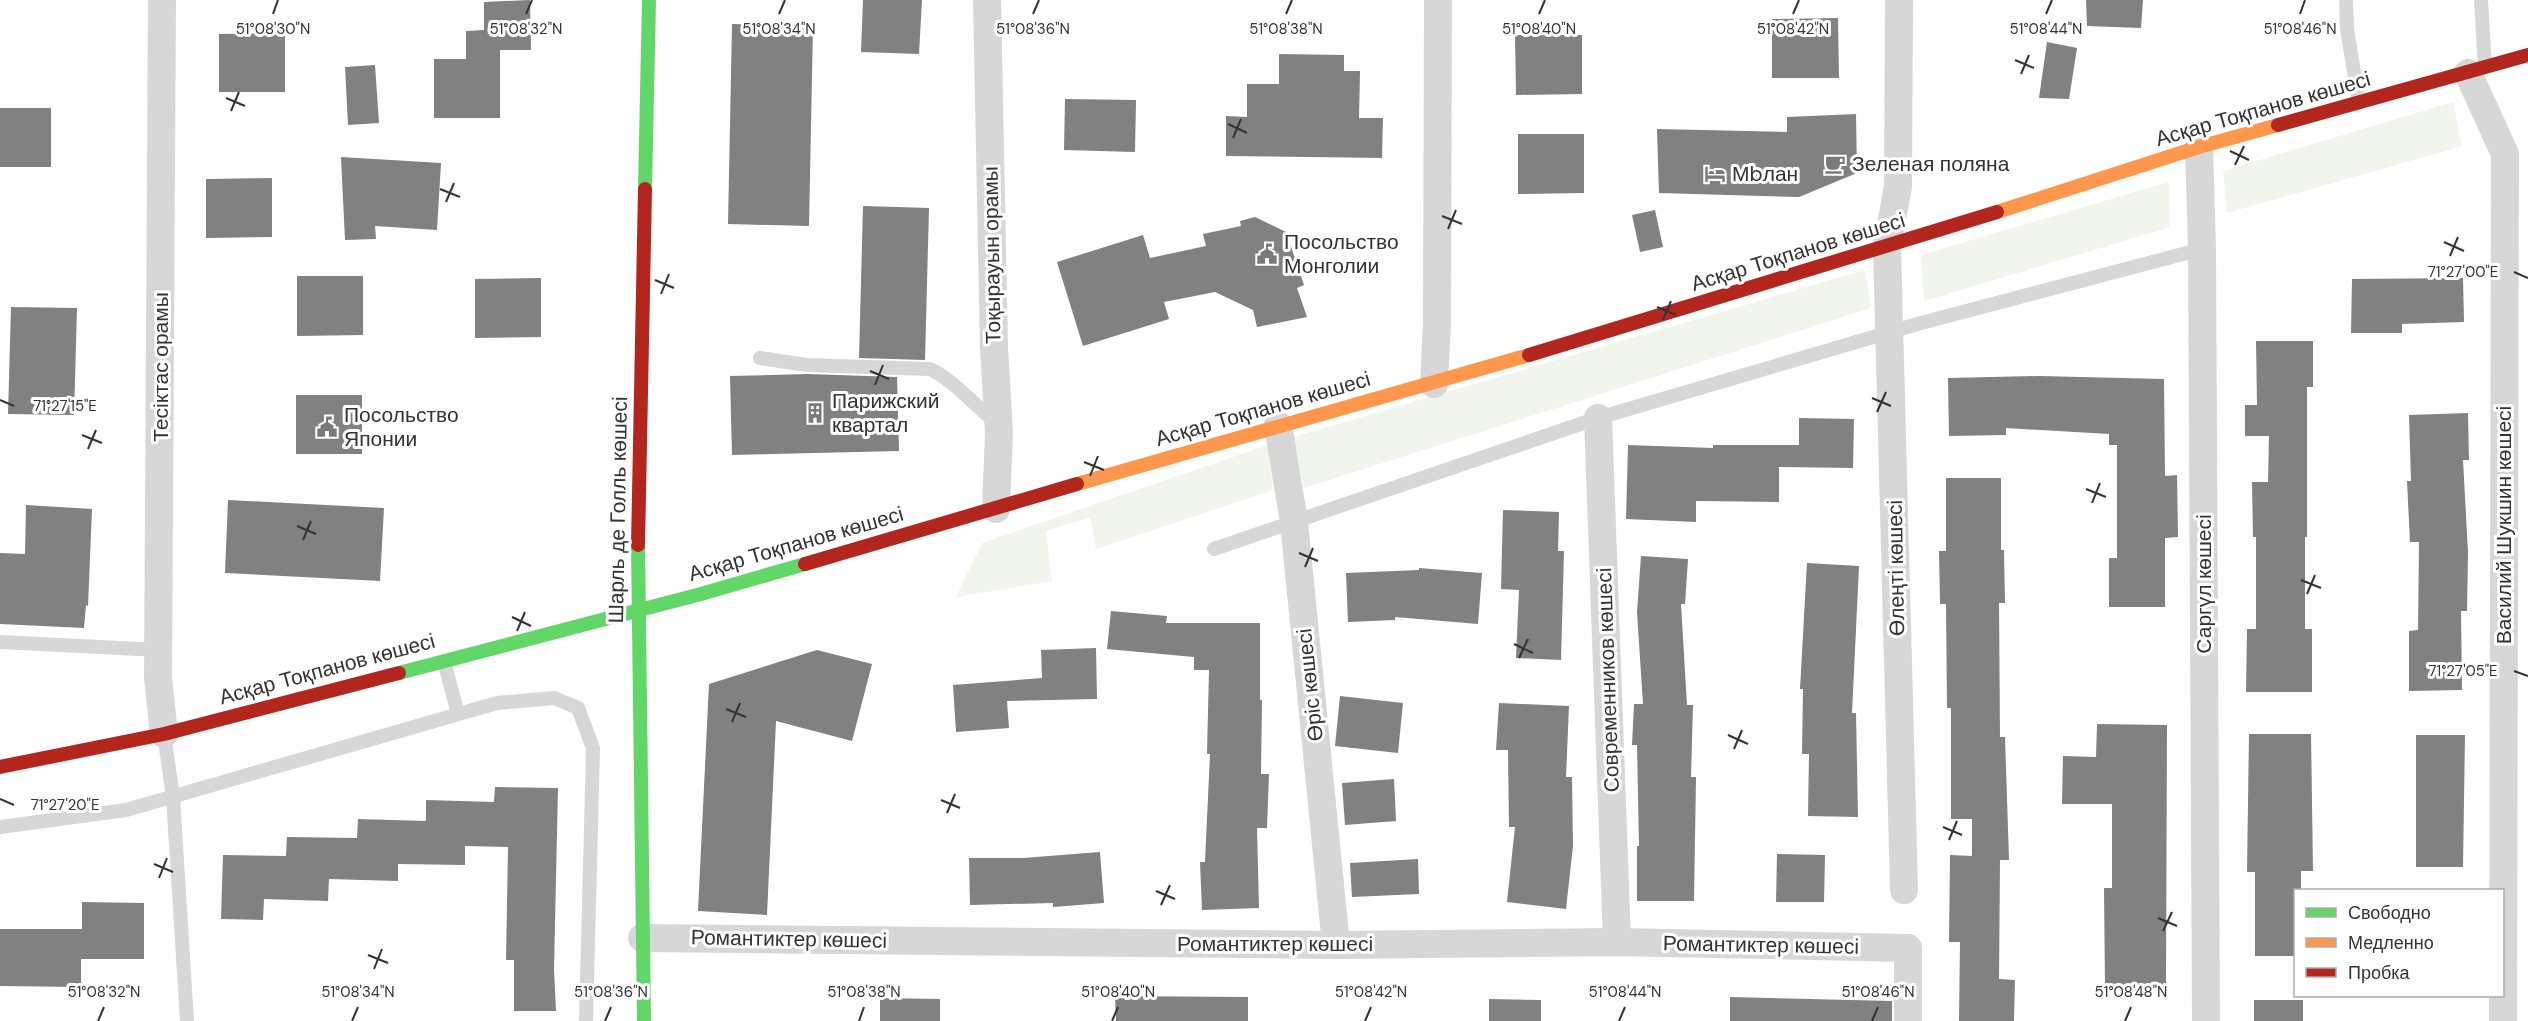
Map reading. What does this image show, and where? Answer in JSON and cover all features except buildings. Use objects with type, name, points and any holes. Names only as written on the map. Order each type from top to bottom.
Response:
[{"type":"street","name":"Тесіктас орамы","points":[[162,0],[158,678],[164,734]]},
{"type":"street","name":"Шарль де Голль көшесі","points":[[644,1021],[637,610],[649,0]]},
{"type":"street","name":"Тоқырауын орамы","points":[[987,0],[994,348],[999,426],[996,509]]},
{"type":"street","points":[[1434,384],[1437,322],[1438,0]]},
{"type":"street","name":"Өлеңті көшесі","points":[[1899,0],[1898,186],[1887,247],[1904,890]]},
{"type":"street","name":"Асқар Тоқпанов көшесі","points":[[0,767],[164,734],[444,659],[592,624],[996,509],[1278,425],[1434,384],[1887,247],[2199,147],[2528,55]]},
{"type":"street","name":"Василий Шукшин көшесі","points":[[2476,70],[2505,154],[2503,889]]},
{"type":"street","name":"Саргүл көшесі","points":[[2199,147],[2202,249],[2206,1021]]},
{"type":"street","name":"Современников көшесі","points":[[1598,418],[1617,942]]},
{"type":"street","name":"Өріс көшесі","points":[[1278,425],[1294,522],[1336,945]]},
{"type":"street","name":"Романтиктер көшесі","points":[[642,938],[1336,945],[1617,942],[1908,948],[1908,1021]]},
{"type":"street","name":"Василий Шукшин көшесі","points":[[2503,997],[2503,1021]]},
{"type":"lane","points":[[2346,0],[2347,28],[2359,103]]},
{"type":"lane","points":[[2476,70],[2481,0]]},
{"type":"lane","points":[[1214,549],[1598,418],[1890,333],[2202,249]]},
{"type":"lane","points":[[760,358],[807,365],[930,369],[946,375],[960,393],[999,426]]},
{"type":"lane","points":[[0,642],[159,650]]},
{"type":"lane","points":[[444,659],[458,714]]},
{"type":"lane","points":[[0,827],[126,810],[458,714],[497,704],[554,698],[578,708],[593,748],[586,1021]]},
{"type":"lane","points":[[164,734],[173,798],[187,1021]]},
{"type":"shaded area","points":[[2453,102],[2462,146],[2227,213],[2223,171]]},
{"type":"shaded area","points":[[2169,182],[2170,227],[1924,301],[1921,255]]},
{"type":"shaded area","points":[[1865,270],[1871,308],[1304,488],[1293,437]]},
{"type":"shaded area","points":[[1268,445],[1273,490],[1096,549],[1090,517],[1046,531],[1052,581],[956,597],[982,543]]},
{"type":"traffic: fast","points":[[645,189],[649,0]]},
{"type":"traffic: fast","points":[[638,545],[644,1021]]},
{"type":"traffic: fast","points":[[399,673],[701,594],[805,564]]},
{"type":"traffic: slow","points":[[1997,212],[2199,147],[2278,125]]},
{"type":"traffic: slow","points":[[1077,484],[1529,355]]},
{"type":"traffic: jam","points":[[2278,125],[2528,55]]},
{"type":"traffic: jam","points":[[638,545],[645,189]]},
{"type":"traffic: jam","points":[[1529,355],[1997,212]]},
{"type":"traffic: jam","points":[[805,564],[1077,484]]},
{"type":"traffic: jam","points":[[0,767],[164,734],[399,673]]},
{"type":"place","name":"Зеленая поляна","points":[[1835,164]]},
{"type":"place","name":"Мbлан","points":[[1715,174]]},
{"type":"place","name":"Посольство Монголии","points":[[1267,254]]},
{"type":"place","name":"Парижский квартал","points":[[815,413]]},
{"type":"place","name":"Посольство Японии","points":[[327,427]]}]
